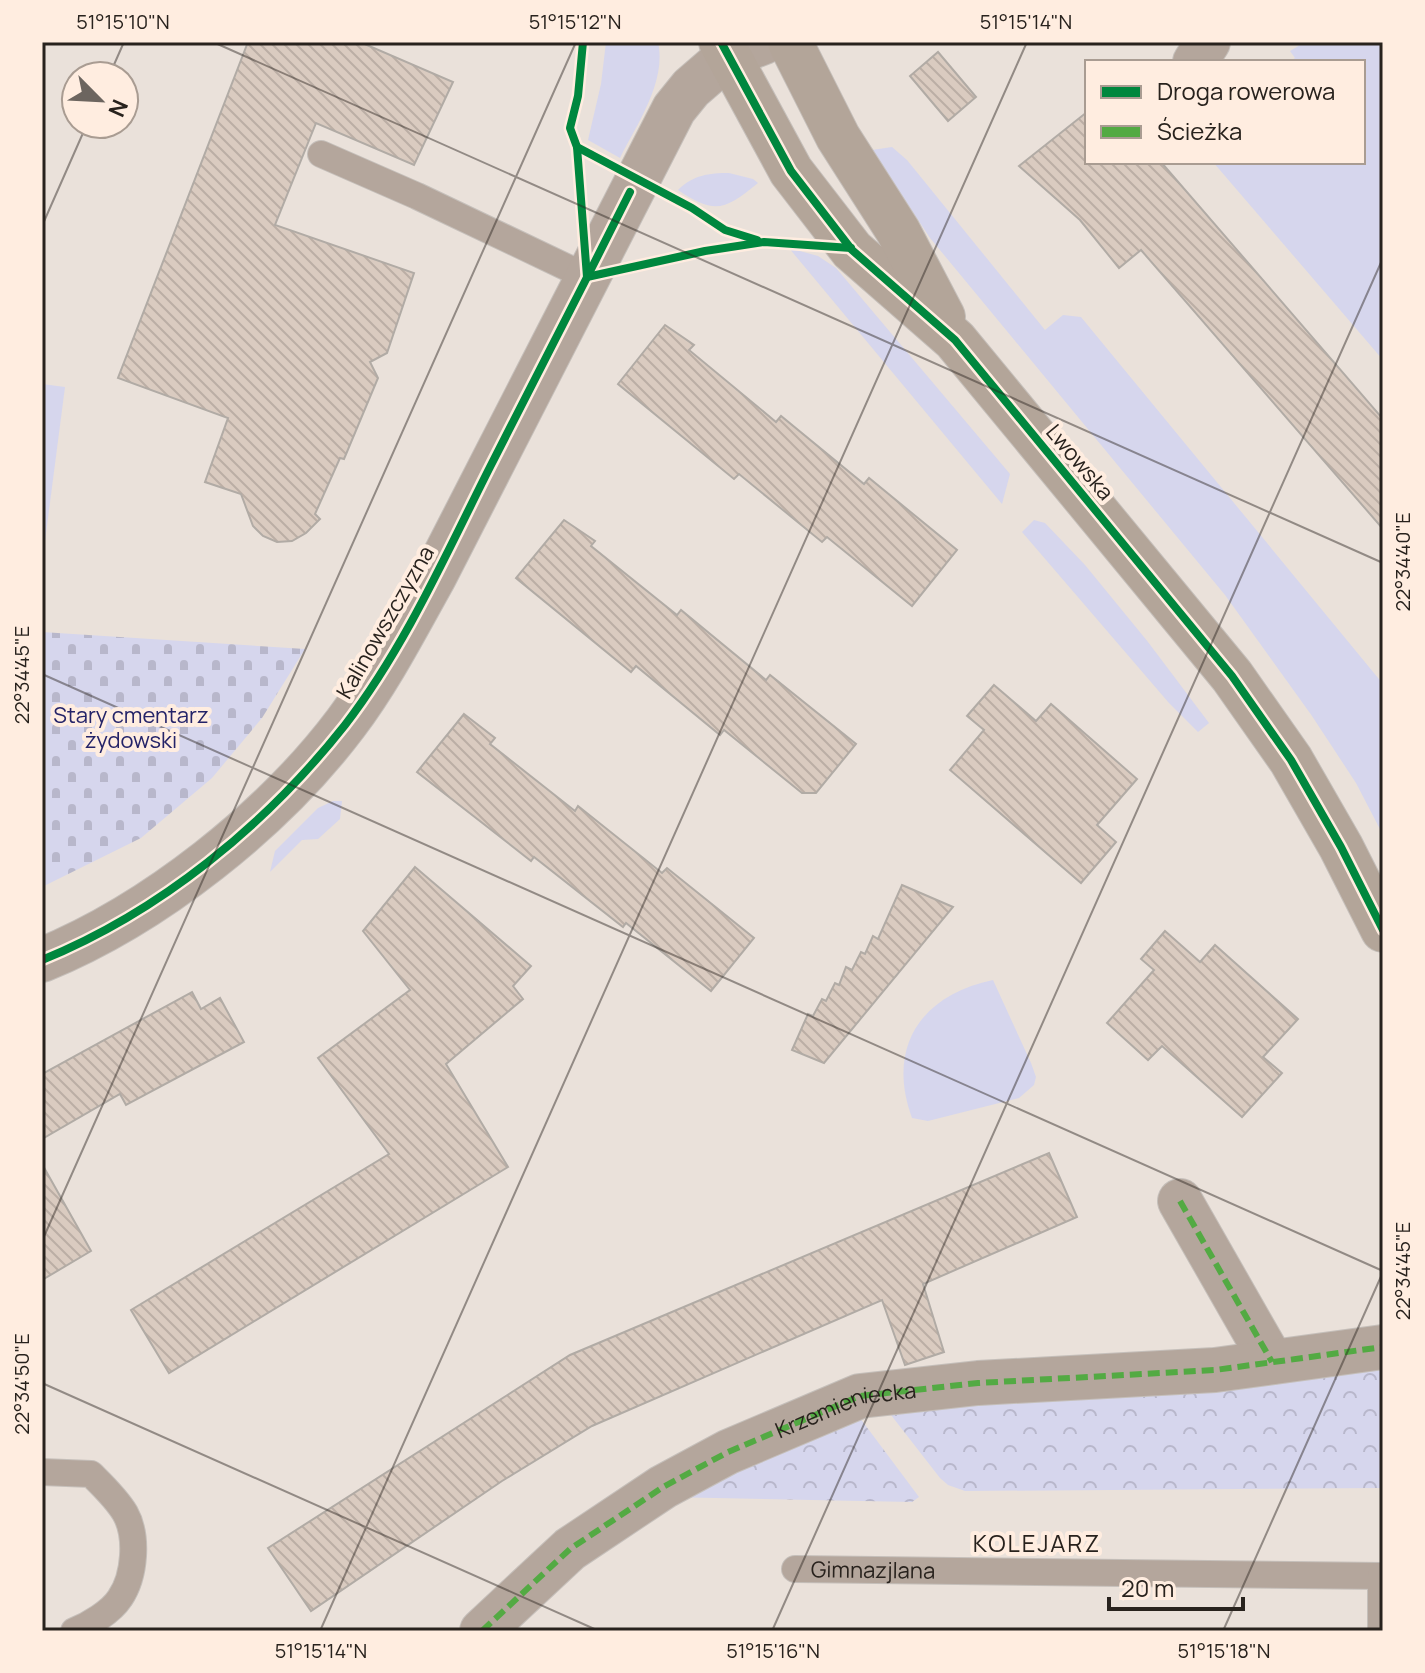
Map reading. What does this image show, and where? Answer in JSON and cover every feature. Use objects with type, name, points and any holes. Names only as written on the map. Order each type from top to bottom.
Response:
[{"type":"street","name":"Lwowska","points":[[790,42],[838,137],[898,231],[955,340]]},
{"type":"street","points":[[1196,60],[1208,42]]},
{"type":"street","name":"Lwowska","points":[[738,47],[771,138],[812,200],[852,250],[955,340],[1232,676],[1291,760],[1341,847],[1383,930]]},
{"type":"street","name":"Kalinowszczyzna","points":[[42,960],[115,924],[178,884],[229,845],[283,793],[345,725],[434,577],[674,109],[691,88],[738,47]]},
{"type":"street","points":[[1180,1201],[1272,1362]]},
{"type":"street","name":"Krzemieniecka","points":[[482,1631],[570,1549],[663,1487],[728,1452],[860,1396],[978,1383],[1215,1370],[1383,1347]]},
{"type":"lane","points":[[321,154],[587,277]]},
{"type":"lane","points":[[42,1472],[91,1474],[126,1515],[133,1537],[129,1581],[119,1600],[86,1626],[74,1631]]},
{"type":"lane","name":"Gimnazjlana","points":[[795,1569],[1382,1576]]},
{"type":"lane","points":[[1381,1631],[1382,1576]]},
{"type":"green space","points":[[606,42],[658,42],[660,57],[649,102],[620,158],[588,140],[601,84]]},
{"type":"green space","points":[[1305,42],[1383,42],[1383,360],[1215,164],[1365,164],[1365,60],[1292,60],[1295,58],[1290,51]]},
{"type":"green space","points":[[892,147],[907,160],[1045,330],[1063,315],[1081,317],[1383,684],[1383,835],[1356,783],[1312,716],[1225,595],[930,238],[872,150]]},
{"type":"green space","points":[[729,173],[758,183],[737,199],[720,206],[701,203],[678,190],[702,176]]},
{"type":"green space","points":[[789,248],[818,256],[836,268],[1010,474],[1002,504]]},
{"type":"green space","points":[[42,384],[65,387],[42,564]]},
{"type":"green space","points":[[1034,520],[1045,523],[1085,565],[1148,642],[1209,723],[1198,732],[1169,703],[1022,532]]},
{"type":"green space","name":"Stary cmentarz żydowski","points":[[42,632],[305,649],[262,718],[212,778],[141,838],[42,887]]},
{"type":"green space","points":[[333,801],[342,801],[340,819],[318,839],[302,840],[270,872],[275,851],[318,808]]},
{"type":"green space","points":[[993,980],[1031,1063],[1036,1077],[1034,1085],[1019,1098],[928,1121],[912,1118],[905,1092],[904,1069],[907,1047],[916,1028],[946,998],[968,987]]},
{"type":"green space","points":[[1383,1363],[1383,1488],[965,1491],[948,1485],[940,1478],[884,1406]]},
{"type":"green space","points":[[854,1410],[919,1497],[912,1502],[665,1497]]},
{"type":"building","points":[[248,42],[360,42],[453,82],[414,165],[316,123],[275,225],[414,273],[387,353],[370,362],[378,378],[344,459],[340,458],[315,514],[320,519],[292,541],[277,542],[263,536],[253,526],[241,494],[205,482],[228,418],[118,378]]},
{"type":"building","points":[[938,52],[976,97],[948,121],[910,76]]},
{"type":"building","points":[[1085,114],[1085,164],[1163,164],[1383,419],[1383,529],[1141,250],[1119,268],[1080,220],[1019,166]]},
{"type":"building","points":[[665,325],[694,345],[689,350],[776,422],[781,416],[864,484],[869,478],[957,550],[912,606],[827,537],[822,542],[739,474],[734,479],[618,384]]},
{"type":"building","points":[[564,520],[595,541],[591,546],[677,615],[681,610],[766,680],[770,675],[856,744],[816,793],[802,793],[724,730],[720,735],[636,666],[631,672],[516,578]]},
{"type":"building","points":[[994,685],[1036,721],[1051,704],[1137,779],[1097,825],[1116,842],[1081,883],[950,770],[984,730],[967,716]]},
{"type":"building","points":[[464,714],[495,738],[490,744],[575,811],[578,806],[662,873],[667,868],[754,938],[711,991],[626,923],[623,927],[534,857],[531,861],[417,772]]},
{"type":"building","points":[[415,867],[531,966],[513,986],[523,999],[446,1064],[508,1167],[169,1373],[131,1310],[389,1154],[318,1058],[410,990],[363,931]]},
{"type":"building","points":[[902,885],[953,907],[824,1063],[792,1050],[808,1014],[813,1016],[822,999],[826,1001],[835,983],[839,985],[846,967],[852,970],[861,952],[865,954],[873,936],[878,939]]},
{"type":"building","points":[[1165,931],[1200,962],[1215,945],[1298,1019],[1263,1057],[1282,1073],[1242,1117],[1162,1046],[1148,1060],[1107,1023],[1154,970],[1141,959]]},
{"type":"building","points":[[192,992],[201,1009],[220,998],[244,1042],[126,1105],[120,1094],[42,1139],[42,1074]]},
{"type":"building","points":[[1049,1153],[1077,1217],[923,1284],[944,1352],[905,1365],[882,1300],[592,1426],[502,1481],[311,1611],[268,1548],[570,1355]]},
{"type":"building","points":[[42,1164],[91,1251],[42,1280]]},
{"type":"marked path","points":[[1180,1201],[1272,1362]]},
{"type":"marked path","points":[[482,1631],[570,1549],[663,1487],[728,1452],[860,1396],[978,1383],[1215,1370],[1383,1347]]},
{"type":"cycle path","points":[[583,42],[578,96],[570,128],[577,147],[692,208],[725,230],[757,240]]},
{"type":"cycle path","points":[[721,42],[791,171],[852,250],[955,340],[1232,676],[1291,760],[1341,847],[1383,930]]},
{"type":"cycle path","points":[[577,147],[587,277],[705,251],[764,242],[851,248]]},
{"type":"cycle path","points":[[42,960],[128,917],[208,862],[281,797],[345,725],[387,664],[424,599],[630,192]]},
{"type":"district","name":"KOLEJARZ","points":[[1037,1542]]}]
